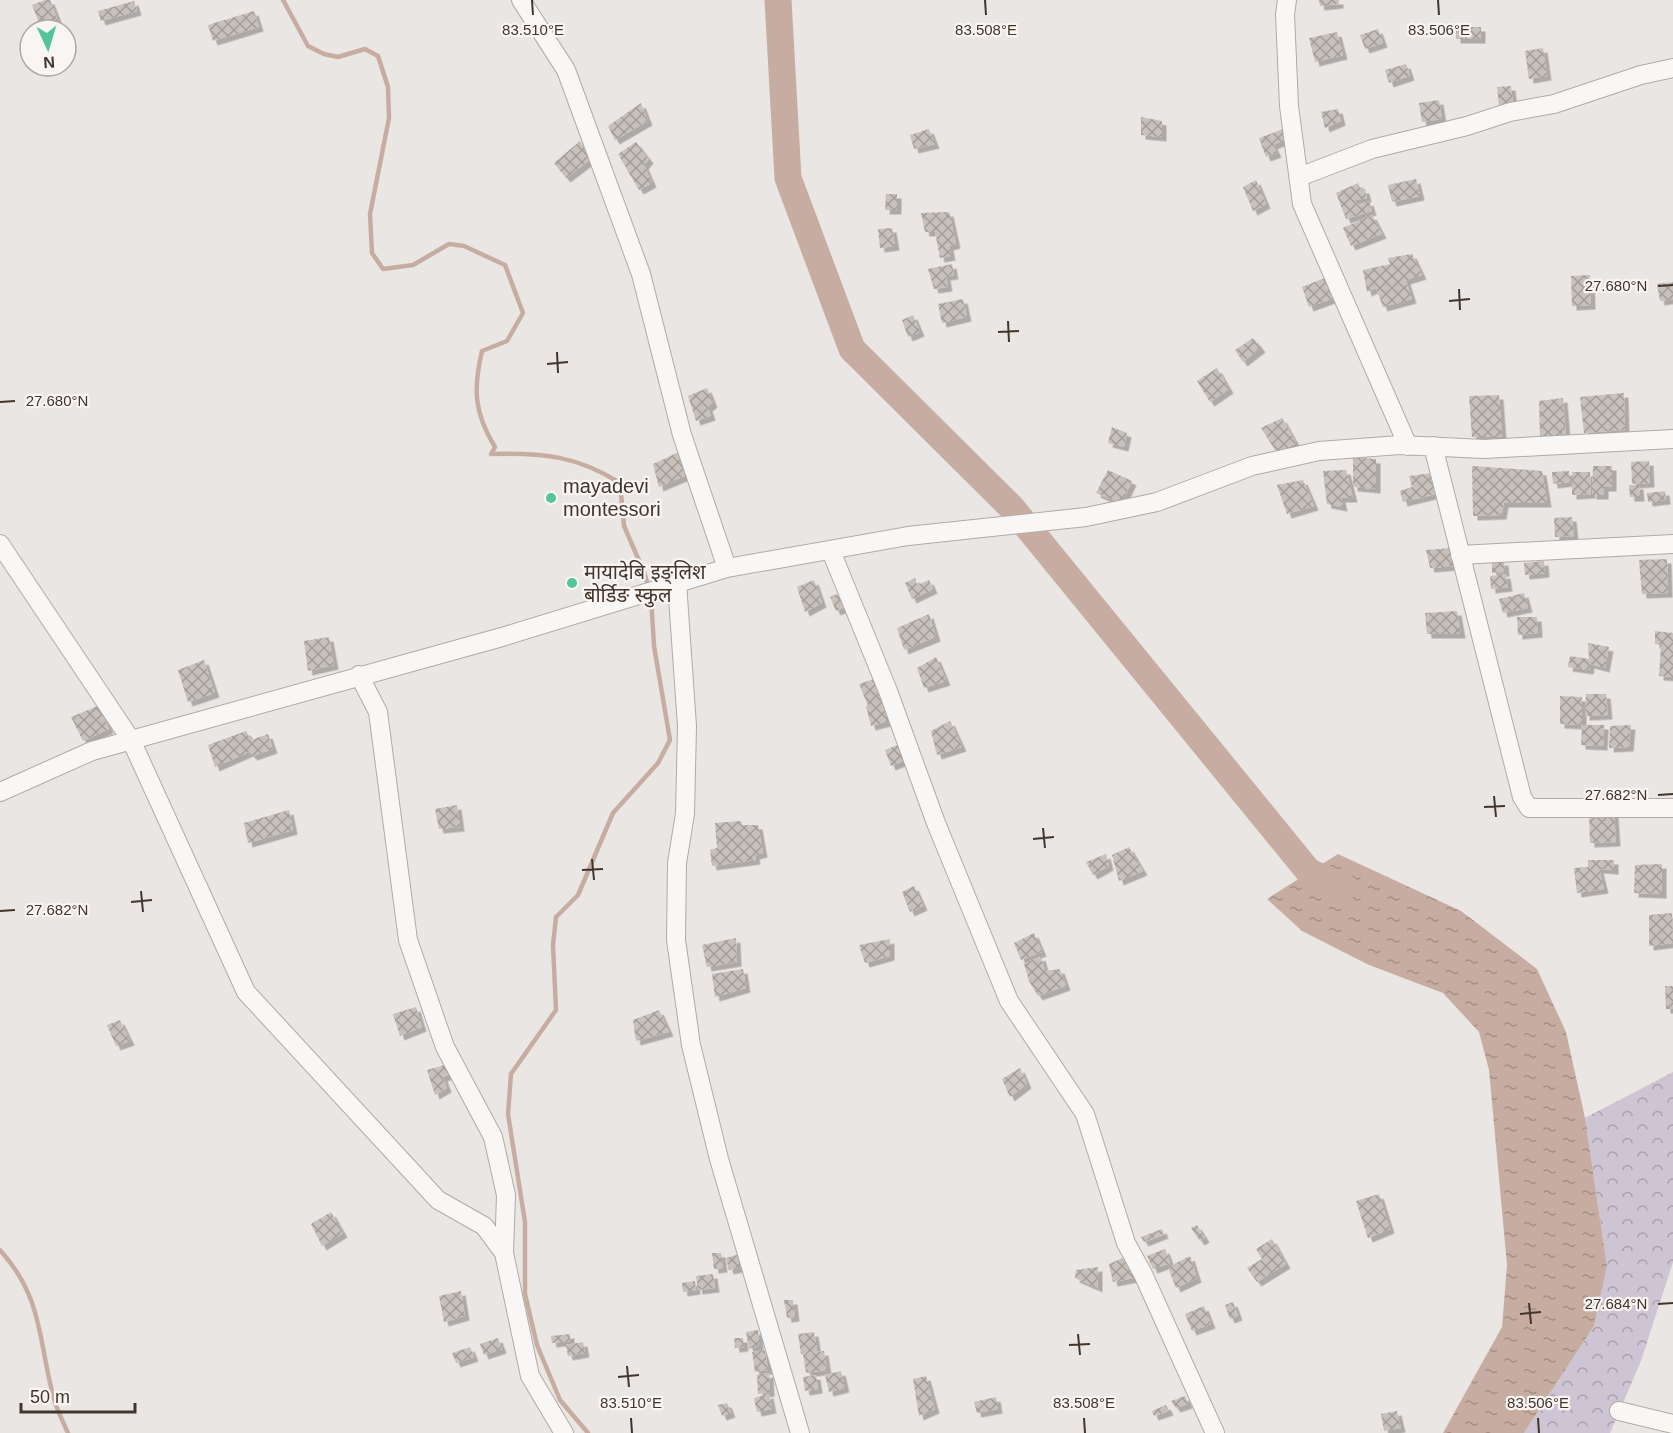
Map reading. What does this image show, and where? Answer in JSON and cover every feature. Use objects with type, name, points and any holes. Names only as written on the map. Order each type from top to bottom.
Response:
[{"type":"street","points":[[521,0],[566,70],[641,274],[682,435],[727,568]]},
{"type":"street","points":[[1287,0],[1285,14],[1288,106],[1302,204],[1326,263],[1358,326],[1408,446]]},
{"type":"street","points":[[1299,177],[1372,149],[1467,126],[1510,112],[1554,104],[1641,75],[1673,68]]},
{"type":"street","points":[[0,792],[92,751],[502,637],[638,593],[727,568],[908,536],[1069,520],[1157,502],[1252,466],[1319,451],[1408,446],[1484,448],[1673,440]]},
{"type":"street","points":[[1433,447],[1522,797],[1529,808],[1673,808]]},
{"type":"street","points":[[0,544],[131,740],[246,992],[438,1200],[484,1226],[504,1253]]},
{"type":"street","points":[[1460,555],[1673,544]]},
{"type":"street","points":[[831,551],[891,700],[936,823],[1009,1001],[1085,1114],[1126,1243],[1143,1274],[1215,1433]]},
{"type":"street","points":[[669,585],[687,726],[685,814],[677,863],[676,940],[690,1045],[719,1160],[800,1433]]},
{"type":"street","points":[[359,675],[378,712],[408,940],[445,1047],[492,1137],[506,1195],[504,1253],[530,1376],[564,1433]]},
{"type":"street","points":[[1619,1412],[1673,1424]]},
{"type":"green space","points":[[1673,1072],[1673,1262],[1641,1361],[1610,1433],[1524,1433],[1594,1326],[1607,1266],[1585,1118]]},
{"type":"water","points":[[1338,854],[1461,911],[1537,969],[1566,1032],[1585,1118],[1607,1266],[1594,1326],[1524,1433],[1443,1433],[1502,1327],[1507,1265],[1489,1070],[1479,1032],[1443,993],[1369,965],[1302,931],[1267,899]]},
{"type":"building","points":[[50,0],[57,18],[37,18],[32,5]]},
{"type":"building","points":[[1319,0],[1339,0],[1339,4],[1320,6]]},
{"type":"building","points":[[134,1],[137,11],[101,21],[98,11]]},
{"type":"building","points":[[254,11],[259,27],[213,41],[208,25]]},
{"type":"building","points":[[1456,27],[1481,27],[1481,39],[1456,39]]},
{"type":"building","points":[[1378,29],[1383,43],[1365,49],[1360,35]]},
{"type":"building","points":[[1337,32],[1343,55],[1315,62],[1309,38]]},
{"type":"building","points":[[1543,48],[1547,76],[1529,79],[1525,51]]},
{"type":"building","points":[[1406,64],[1410,76],[1389,83],[1385,70]]},
{"type":"building","points":[[1511,86],[1513,104],[1499,106],[1497,87]]},
{"type":"building","points":[[1439,100],[1442,119],[1422,122],[1419,103]]},
{"type":"building","points":[[641,103],[648,121],[615,140],[608,126]]},
{"type":"building","points":[[1338,109],[1341,121],[1325,128],[1321,112]]},
{"type":"building","points":[[1141,117],[1162,121],[1162,137],[1141,135]]},
{"type":"building","points":[[1286,128],[1291,137],[1273,145],[1277,153],[1266,157],[1259,138]]},
{"type":"building","points":[[929,129],[935,144],[914,149],[910,135]]},
{"type":"building","points":[[580,141],[591,159],[566,178],[554,163]]},
{"type":"building","points":[[636,142],[649,159],[644,165],[652,183],[639,190],[618,154]]},
{"type":"building","points":[[1416,179],[1420,196],[1392,202],[1388,185]]},
{"type":"building","points":[[1256,180],[1266,204],[1253,211],[1243,187]]},
{"type":"building","points":[[1358,183],[1361,189],[1365,189],[1367,198],[1355,200],[1356,206],[1369,201],[1372,211],[1346,219],[1336,193]]},
{"type":"building","points":[[886,194],[897,194],[897,210],[885,210]]},
{"type":"building","points":[[949,212],[956,244],[949,246],[951,256],[940,258],[935,232],[925,232],[921,213]]},
{"type":"building","points":[[1372,215],[1382,234],[1351,246],[1343,228]]},
{"type":"building","points":[[892,228],[895,246],[880,248],[878,229]]},
{"type":"building","points":[[1412,254],[1422,275],[1406,280],[1412,299],[1383,307],[1376,288],[1367,292],[1363,270],[1390,264],[1388,258]]},
{"type":"building","points":[[952,264],[954,275],[946,276],[948,287],[934,289],[928,269]]},
{"type":"building","points":[[1590,275],[1591,305],[1572,306],[1571,276]]},
{"type":"building","points":[[1327,277],[1336,297],[1309,307],[1302,287]]},
{"type":"building","points":[[1673,282],[1673,299],[1660,301],[1657,284]]},
{"type":"building","points":[[963,299],[967,317],[942,323],[938,304]]},
{"type":"building","points":[[913,315],[920,332],[908,337],[902,320]]},
{"type":"building","points":[[1253,338],[1261,348],[1243,362],[1235,350]]},
{"type":"building","points":[[1217,368],[1229,389],[1210,402],[1197,381]]},
{"type":"building","points":[[707,388],[713,403],[708,407],[711,416],[696,421],[688,396]]},
{"type":"building","points":[[1624,393],[1625,430],[1584,433],[1580,397]]},
{"type":"building","points":[[1499,395],[1502,437],[1472,437],[1469,396]]},
{"type":"building","points":[[1563,398],[1566,434],[1540,438],[1539,401]]},
{"type":"building","points":[[1282,418],[1296,443],[1277,453],[1261,428]]},
{"type":"building","points":[[1112,427],[1127,433],[1124,447],[1108,443]]},
{"type":"building","points":[[679,452],[687,475],[659,487],[653,464]]},
{"type":"building","points":[[1353,457],[1376,459],[1376,489],[1353,487]]},
{"type":"building","points":[[1649,461],[1650,483],[1632,484],[1631,462]]},
{"type":"building","points":[[1472,466],[1542,471],[1547,503],[1504,503],[1502,515],[1473,516]]},
{"type":"building","points":[[1593,466],[1612,466],[1612,487],[1604,487],[1604,495],[1592,495]]},
{"type":"building","points":[[1108,470],[1132,481],[1121,504],[1096,493]]},
{"type":"building","points":[[1346,470],[1353,498],[1341,498],[1343,507],[1327,504],[1323,471]]},
{"type":"building","points":[[1569,471],[1570,482],[1553,484],[1552,472]]},
{"type":"building","points":[[1572,472],[1590,472],[1591,494],[1572,495]]},
{"type":"building","points":[[1432,473],[1436,494],[1403,502],[1400,491],[1412,487],[1409,476]]},
{"type":"building","points":[[1303,480],[1314,506],[1287,514],[1277,485]]},
{"type":"building","points":[[1629,485],[1639,485],[1640,497],[1630,497]]},
{"type":"building","points":[[1665,491],[1666,500],[1648,502],[1647,493]]},
{"type":"building","points":[[1572,517],[1574,536],[1555,537],[1554,518]]},
{"type":"building","points":[[1451,548],[1454,566],[1430,568],[1426,550]]},
{"type":"building","points":[[1667,559],[1668,593],[1642,594],[1639,560]]},
{"type":"building","points":[[1504,561],[1505,572],[1492,573],[1492,562]]},
{"type":"building","points":[[1544,561],[1545,573],[1525,575],[1524,563]]},
{"type":"building","points":[[1506,574],[1508,587],[1491,589],[1490,576]]},
{"type":"building","points":[[915,578],[917,585],[929,580],[933,589],[912,599],[905,583]]},
{"type":"building","points":[[814,580],[822,603],[805,612],[797,587]]},
{"type":"building","points":[[844,591],[850,605],[836,611],[830,597]]},
{"type":"building","points":[[1524,593],[1528,608],[1503,613],[1499,599]]},
{"type":"building","points":[[1457,611],[1461,634],[1427,634],[1425,613]]},
{"type":"building","points":[[929,614],[936,637],[904,650],[897,628]]},
{"type":"building","points":[[1517,617],[1537,617],[1538,633],[1518,635]]},
{"type":"building","points":[[1655,631],[1673,633],[1673,677],[1659,676],[1661,646],[1669,646],[1655,644]]},
{"type":"building","points":[[329,637],[334,665],[308,671],[304,641]]},
{"type":"building","points":[[1588,643],[1609,647],[1605,668],[1590,664],[1589,670],[1568,667],[1570,656],[1589,659]]},
{"type":"building","points":[[936,657],[946,681],[924,688],[917,668]]},
{"type":"building","points":[[204,660],[215,693],[188,702],[178,670]]},
{"type":"building","points":[[880,677],[887,698],[868,706],[859,684]]},
{"type":"building","points":[[1586,694],[1606,694],[1608,715],[1585,716]]},
{"type":"building","points":[[1560,696],[1582,697],[1582,725],[1560,724]]},
{"type":"building","points":[[891,700],[898,719],[871,726],[866,706]]},
{"type":"building","points":[[100,705],[109,729],[83,741],[71,717]]},
{"type":"building","points":[[950,721],[962,747],[937,755],[931,731]]},
{"type":"building","points":[[1582,725],[1604,725],[1603,746],[1581,745]]},
{"type":"building","points":[[1631,725],[1629,747],[1609,748],[1610,726]]},
{"type":"building","points":[[246,731],[251,740],[268,734],[273,749],[253,756],[249,752],[215,767],[208,745]]},
{"type":"building","points":[[900,744],[906,760],[891,766],[885,750]]},
{"type":"building","points":[[457,805],[460,827],[439,829],[435,809]]},
{"type":"building","points":[[289,810],[293,830],[248,843],[244,823]]},
{"type":"building","points":[[1614,813],[1616,842],[1590,843],[1589,814]]},
{"type":"building","points":[[741,821],[742,825],[758,825],[763,853],[755,855],[756,860],[712,866],[710,850],[717,848],[715,823]]},
{"type":"building","points":[[1129,847],[1143,871],[1119,881],[1112,855]]},
{"type":"building","points":[[1106,854],[1109,866],[1093,875],[1086,862]]},
{"type":"building","points":[[1588,860],[1614,860],[1614,870],[1599,869],[1604,889],[1577,893],[1574,868],[1588,867]]},
{"type":"building","points":[[1662,864],[1662,894],[1634,893],[1635,865]]},
{"type":"building","points":[[914,886],[923,906],[910,912],[902,892]]},
{"type":"building","points":[[1672,913],[1673,943],[1649,946],[1649,915]]},
{"type":"building","points":[[1034,933],[1042,952],[1021,960],[1014,943]]},
{"type":"building","points":[[736,938],[737,962],[707,967],[702,945]]},
{"type":"building","points":[[890,939],[890,956],[865,963],[859,945]]},
{"type":"building","points":[[1041,956],[1045,971],[1060,969],[1066,986],[1038,996],[1029,981],[1024,964]]},
{"type":"building","points":[[743,969],[746,988],[715,997],[712,974]]},
{"type":"building","points":[[1665,986],[1673,986],[1673,1009],[1666,1009]]},
{"type":"building","points":[[416,1007],[422,1027],[400,1036],[393,1014]]},
{"type":"building","points":[[659,1010],[669,1032],[636,1041],[633,1020]]},
{"type":"building","points":[[120,1020],[130,1041],[116,1046],[107,1025]]},
{"type":"building","points":[[448,1064],[451,1074],[443,1077],[447,1088],[435,1095],[427,1070]]},
{"type":"building","points":[[1020,1068],[1027,1084],[1010,1097],[1002,1079]]},
{"type":"building","points":[[1379,1194],[1390,1229],[1368,1238],[1356,1201]]},
{"type":"building","points":[[331,1212],[343,1233],[322,1246],[311,1224]]},
{"type":"building","points":[[1197,1225],[1205,1238],[1200,1241],[1191,1228]]},
{"type":"building","points":[[1162,1229],[1164,1234],[1144,1242],[1141,1237]]},
{"type":"building","points":[[1272,1239],[1286,1264],[1257,1282],[1247,1268],[1262,1259],[1256,1249]]},
{"type":"building","points":[[1165,1249],[1170,1263],[1153,1269],[1147,1256]]},
{"type":"building","points":[[712,1253],[721,1253],[723,1268],[714,1269]]},
{"type":"building","points":[[739,1254],[743,1267],[729,1270],[726,1258]]},
{"type":"building","points":[[1127,1256],[1134,1278],[1113,1282],[1109,1264]]},
{"type":"building","points":[[1190,1256],[1197,1278],[1176,1288],[1168,1267]]},
{"type":"building","points":[[1098,1267],[1098,1288],[1075,1278],[1076,1270]]},
{"type":"building","points":[[713,1274],[715,1288],[698,1290],[696,1276]]},
{"type":"building","points":[[695,1281],[696,1290],[683,1292],[682,1283]]},
{"type":"building","points":[[461,1291],[465,1316],[444,1322],[439,1296]]},
{"type":"building","points":[[784,1300],[793,1300],[795,1317],[787,1318]]},
{"type":"building","points":[[1233,1302],[1238,1316],[1230,1319],[1225,1305]]},
{"type":"building","points":[[1204,1306],[1211,1324],[1192,1331],[1185,1314]]},
{"type":"building","points":[[758,1330],[759,1346],[749,1349],[746,1332]]},
{"type":"building","points":[[814,1332],[817,1351],[801,1354],[798,1334]]},
{"type":"building","points":[[570,1334],[570,1341],[552,1343],[551,1336]]},
{"type":"building","points":[[498,1338],[502,1349],[484,1355],[480,1344]]},
{"type":"building","points":[[734,1338],[743,1338],[744,1347],[735,1348]]},
{"type":"building","points":[[583,1342],[585,1353],[568,1356],[566,1345]]},
{"type":"building","points":[[470,1347],[474,1357],[456,1363],[452,1353]]},
{"type":"building","points":[[765,1350],[768,1370],[755,1372],[752,1352]]},
{"type":"building","points":[[824,1351],[827,1370],[806,1373],[803,1354]]},
{"type":"building","points":[[841,1371],[845,1388],[829,1392],[825,1375]]},
{"type":"building","points":[[769,1373],[770,1392],[758,1394],[757,1375]]},
{"type":"building","points":[[816,1375],[818,1389],[805,1391],[803,1377]]},
{"type":"building","points":[[926,1376],[935,1409],[919,1416],[913,1379]]},
{"type":"building","points":[[769,1394],[772,1409],[757,1412],[754,1398]]},
{"type":"building","points":[[1185,1396],[1188,1404],[1176,1408],[1171,1401]]},
{"type":"building","points":[[996,1397],[998,1409],[977,1413],[974,1402]]},
{"type":"building","points":[[727,1403],[731,1413],[722,1416],[718,1405]]},
{"type":"building","points":[[1166,1405],[1169,1411],[1154,1416],[1152,1411]]},
{"type":"building","points":[[1397,1411],[1401,1428],[1384,1431],[1381,1414]]},
{"type":"waterway","points":[[283,0],[308,46],[324,54],[338,57],[365,49],[378,56],[388,87],[389,118],[370,214],[372,253],[383,269],[413,265],[449,244],[464,246],[505,265],[523,313],[507,341],[482,351],[477,377],[477,400],[483,423],[495,447],[491,454],[543,455],[573,461],[620,483],[624,526],[649,589]]},
{"type":"waterway","points":[[778,0],[788,178],[852,349],[1012,508],[1309,872],[1344,887]]},
{"type":"waterway","points":[[588,1433],[560,1400],[537,1345],[525,1294],[525,1222],[508,1114],[511,1074],[556,1010],[553,945],[556,917],[578,895],[613,813],[658,763],[670,740],[654,646],[651,597]]},
{"type":"waterway","points":[[0,1250],[25,1286],[32,1303],[38,1321],[54,1399],[68,1433]]},
{"type":"place","name":"mayadevi montessori","points":[[551,498]]},
{"type":"place","name":"मायादेबि इङ्लिश बोर्डिङ स्कुल","points":[[572,583]]}]
